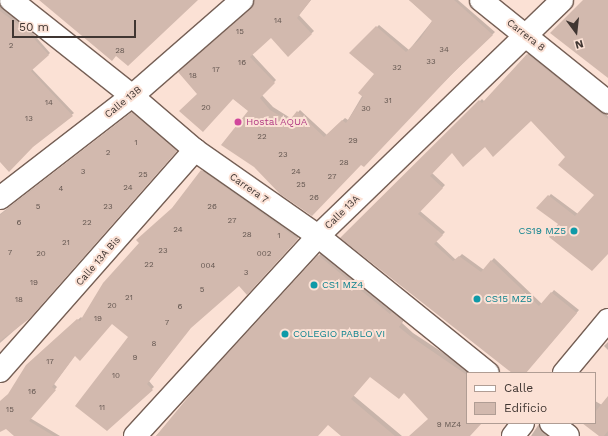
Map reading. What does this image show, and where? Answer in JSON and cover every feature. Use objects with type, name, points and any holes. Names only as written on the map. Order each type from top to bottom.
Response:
[{"type":"street","name":"Carrera 7","points":[[12,0],[132,96],[195,150],[318,236],[487,372]]},
{"type":"street","name":"Calle 13B","points":[[3,191],[132,96],[242,0]]},
{"type":"street","name":"Carrera 8","points":[[481,0],[608,102]]},
{"type":"street","name":"Calle 13A","points":[[135,436],[318,236],[527,36],[562,0]]},
{"type":"street","name":"Calle 13A Bis","points":[[0,371],[195,150]]},
{"type":"street","points":[[565,372],[608,320]]},
{"type":"street","points":[[513,436],[522,424]]},
{"type":"street","points":[[552,424],[568,436]]},
{"type":"building","points":[[39,0],[198,0],[128,66],[116,56],[112,61]]},
{"type":"building","points":[[254,0],[311,0],[297,18],[312,34],[288,57],[271,38],[250,57],[275,83],[260,98],[270,110],[289,121],[297,111],[324,137],[342,120],[346,123],[363,97],[358,93],[374,74],[349,53],[376,26],[406,52],[420,39],[432,21],[409,0],[454,0],[493,35],[454,72],[364,167],[361,165],[312,216],[280,194],[254,167],[221,145],[248,111],[233,99],[203,132],[179,111],[197,94],[178,72],[250,9]]},
{"type":"building","points":[[583,0],[608,0],[608,78],[550,33]]},
{"type":"building","points":[[0,11],[26,30],[49,55],[31,71],[73,116],[33,147],[9,172],[0,162]]},
{"type":"building","points":[[527,54],[608,119],[608,254],[592,271],[549,237],[558,224],[536,208],[548,195],[575,216],[594,195],[558,165],[565,157],[531,121],[493,157],[485,147],[463,167],[452,153],[430,176],[443,188],[418,214],[443,235],[434,244],[453,261],[459,256],[481,272],[491,260],[539,306],[551,292],[577,313],[527,372],[511,372],[340,238],[479,100],[482,103]]},
{"type":"building","points":[[132,112],[177,151],[29,319],[0,341],[0,215]]},
{"type":"building","points":[[201,170],[298,239],[247,295],[239,286],[191,328],[147,384],[153,390],[107,431],[75,406],[128,337],[112,324],[80,361],[75,356],[52,387],[56,390],[29,421],[54,436],[14,436],[6,429],[0,432],[0,401],[8,394],[26,365],[77,319],[80,321],[103,283],[139,243],[136,240],[172,208]]},
{"type":"building","points":[[318,255],[390,314],[392,312],[403,321],[399,327],[410,336],[466,374],[466,424],[481,424],[470,436],[409,436],[428,419],[404,393],[399,399],[370,377],[351,399],[395,436],[341,436],[328,425],[318,436],[156,436],[194,390]]},
{"type":"building","points":[[608,396],[608,431],[604,436],[599,436],[583,424],[596,424],[596,411]]},
{"type":"place","name":"Hostal AQUA","points":[[238,122]]},
{"type":"place","name":"CS19 MZ5","points":[[574,231]]},
{"type":"place","name":"CS1 MZ4","points":[[314,285]]},
{"type":"place","name":"CS15 MZ5","points":[[477,299]]},
{"type":"place","name":"COLEGIO PABLO VI","points":[[285,334]]}]
